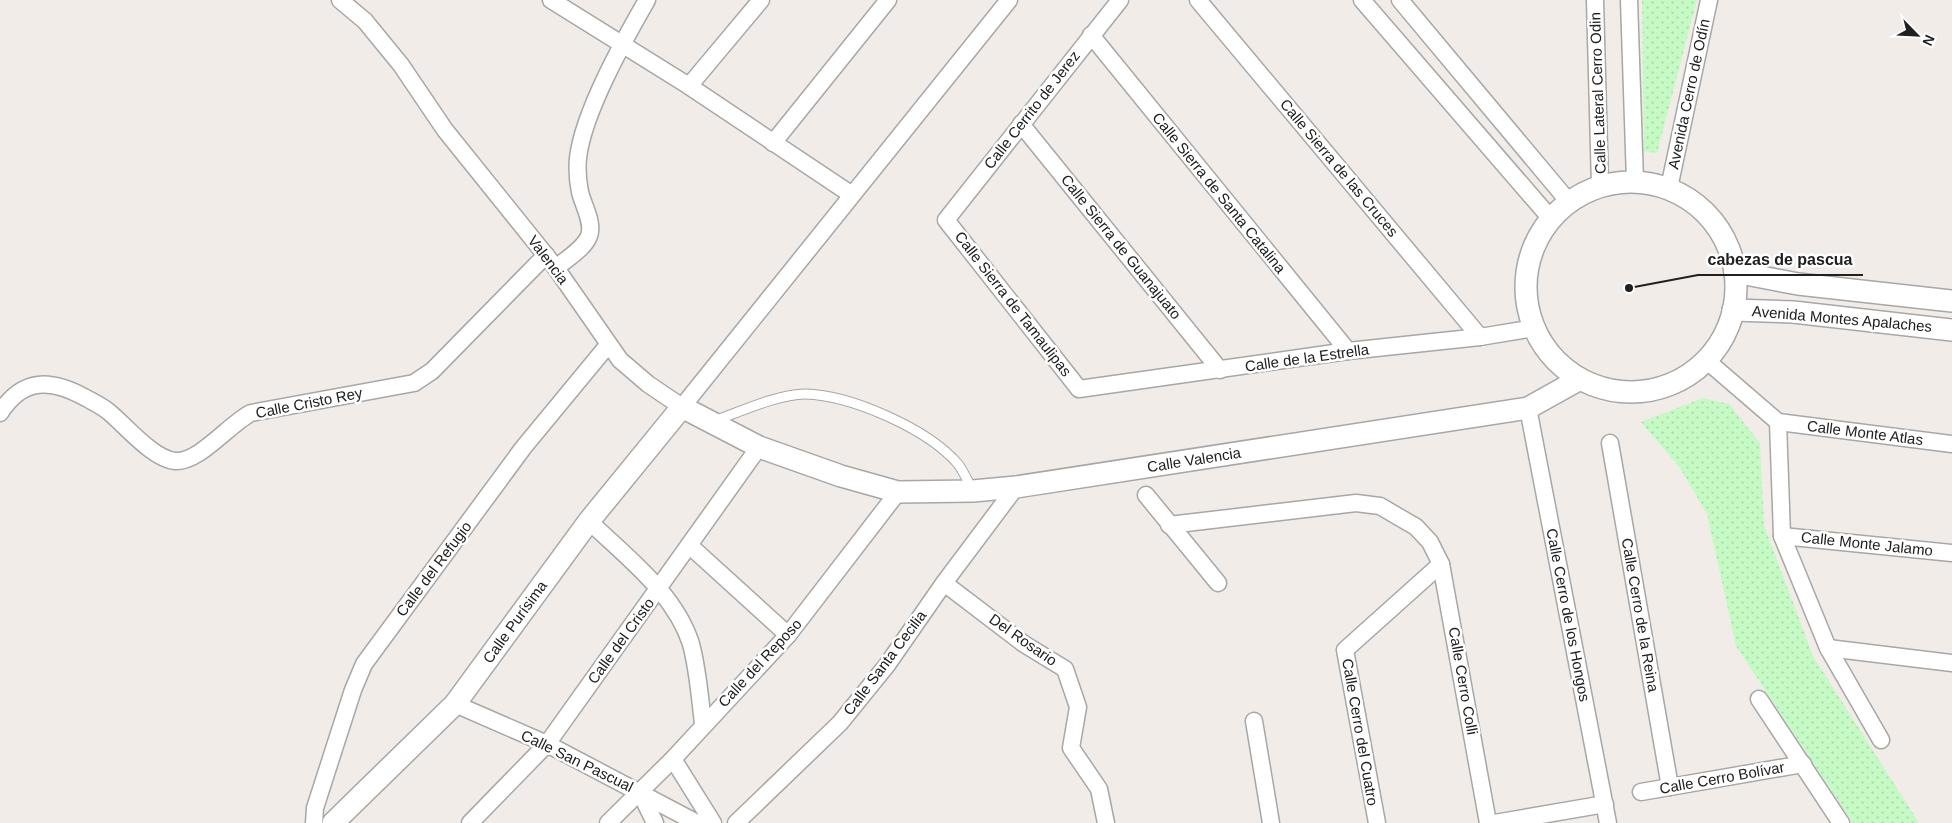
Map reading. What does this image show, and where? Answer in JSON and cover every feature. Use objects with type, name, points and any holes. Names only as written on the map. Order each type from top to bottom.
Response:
[{"type":"street","name":"Valencia","points":[[340,0],[365,22],[401,65],[446,130],[551,261],[620,360],[648,384],[682,407],[759,447],[802,463]]},
{"type":"street","points":[[551,0],[689,86],[773,144],[852,195]]},
{"type":"street","points":[[622,44],[647,0]]},
{"type":"street","points":[[689,86],[761,0]]},
{"type":"street","points":[[773,144],[888,0]]},
{"type":"street","points":[[682,407],[1009,0]]},
{"type":"street","name":"Calle Cerrito de Jerez","points":[[946,220],[1090,35],[1120,0]]},
{"type":"street","name":"Calle Sierra de las Cruces","points":[[1198,0],[1480,337]]},
{"type":"street","points":[[1362,0],[1552,220]]},
{"type":"street","points":[[1400,0],[1569,202]]},
{"type":"street","name":"Calle Lateral Cerro Odin","points":[[1595,0],[1600,186]]},
{"type":"street","points":[[1629,0],[1635,181]]},
{"type":"street","name":"Avenida Cerro de Odín","points":[[1669,188],[1709,0]]},
{"type":"street","name":"Calle Sierra de Santa Catalina","points":[[1090,35],[1348,351]]},
{"type":"street","name":"Calle Cristo Rey","points":[[0,413],[13,396],[30,386],[51,384],[74,392],[107,410],[162,459],[177,461],[193,457],[239,419],[251,413],[414,383],[432,371],[551,261],[582,246],[589,237],[590,227],[580,191],[578,158],[589,116],[622,44]]},
{"type":"street","name":"Calle Sierra de Guanajuato","points":[[1021,124],[1220,370]]},
{"type":"street","points":[[1635,181],[1669,188],[1699,205],[1722,232],[1734,265],[1736,300],[1726,332],[1706,360],[1679,381],[1646,391],[1612,391],[1580,379],[1553,357],[1534,328],[1526,294],[1530,259],[1545,227],[1569,202],[1600,186],[1635,181]]},
{"type":"street","name":"Calle Sierra de Tamaulipas","points":[[946,220],[1079,388]]},
{"type":"street","name":"Avenida Montes Apalaches","points":[[1735,272],[1798,284],[1952,301]]},
{"type":"street","name":"Avenida Montes Apalaches","points":[[1733,310],[1793,312],[1952,330]]},
{"type":"street","name":"Calle de la Estrella","points":[[1079,388],[1348,351],[1480,337],[1534,328]]},
{"type":"street","name":"Calle del Refugio","points":[[314,823],[315,808],[353,690],[364,664],[523,448],[608,345]]},
{"type":"street","points":[[1706,360],[1778,422],[1782,536],[1828,648],[1881,740]]},
{"type":"street","name":"Calle Valencia","points":[[802,463],[898,492],[973,491],[1016,487],[1528,408],[1580,379]]},
{"type":"street","name":"Calle Purísima","points":[[333,823],[455,704],[589,521],[682,407]]},
{"type":"street","name":"Calle Cerro de los Hongos","points":[[1528,408],[1608,823]]},
{"type":"street","name":"Calle Monte Atlas","points":[[1778,422],[1952,444]]},
{"type":"street","name":"Calle Cerro de la Reina","points":[[1610,443],[1670,787]]},
{"type":"street","name":"Calle del Cristo","points":[[470,823],[547,744],[759,447]]},
{"type":"street","name":"Calle Santa Cecilia","points":[[736,823],[840,723],[887,665],[944,583],[1016,487]]},
{"type":"street","name":"Calle del Reposo","points":[[608,823],[673,758],[788,635],[898,492]]},
{"type":"street","points":[[1146,495],[1218,583]]},
{"type":"street","name":"Calle Cerro Colli","points":[[1170,525],[1356,503],[1380,506],[1416,527],[1430,542],[1441,564],[1488,823]]},
{"type":"street","points":[[589,521],[658,589],[681,621],[690,644],[703,724]]},
{"type":"street","name":"Calle Monte Jalamo","points":[[1782,536],[1952,552]]},
{"type":"street","points":[[689,545],[788,635]]},
{"type":"street","name":"Calle Cerro del Cuatro","points":[[1377,823],[1345,650],[1441,564]]},
{"type":"street","name":"Del Rosario","points":[[944,583],[1024,644],[1065,669],[1078,707],[1071,748],[1099,789],[1106,823]]},
{"type":"street","points":[[1828,648],[1952,663]]},
{"type":"street","points":[[1759,699],[1841,823]]},
{"type":"street","name":"Calle San Pascual","points":[[455,704],[547,744],[697,823]]},
{"type":"street","points":[[1254,721],[1270,815],[1257,823]]},
{"type":"street","points":[[673,758],[713,823]]},
{"type":"street","name":"Calle Cerro Bolívar","points":[[1641,792],[1803,764]]},
{"type":"street","points":[[640,792],[655,823]]},
{"type":"street","points":[[1495,823],[1605,804]]},
{"type":"lane","points":[[712,422],[768,402],[804,394],[846,400],[896,420],[943,450],[958,465],[973,491]]},
{"type":"green space","points":[[1642,0],[1697,0],[1657,153],[1644,151]]},
{"type":"green space","points":[[1703,398],[1729,404],[1760,443],[1764,525],[1813,656],[1919,823],[1853,823],[1736,646],[1707,514],[1680,468],[1641,422]]},
{"type":"place","name":"cabezas de pascua","points":[[1629,288]]}]
